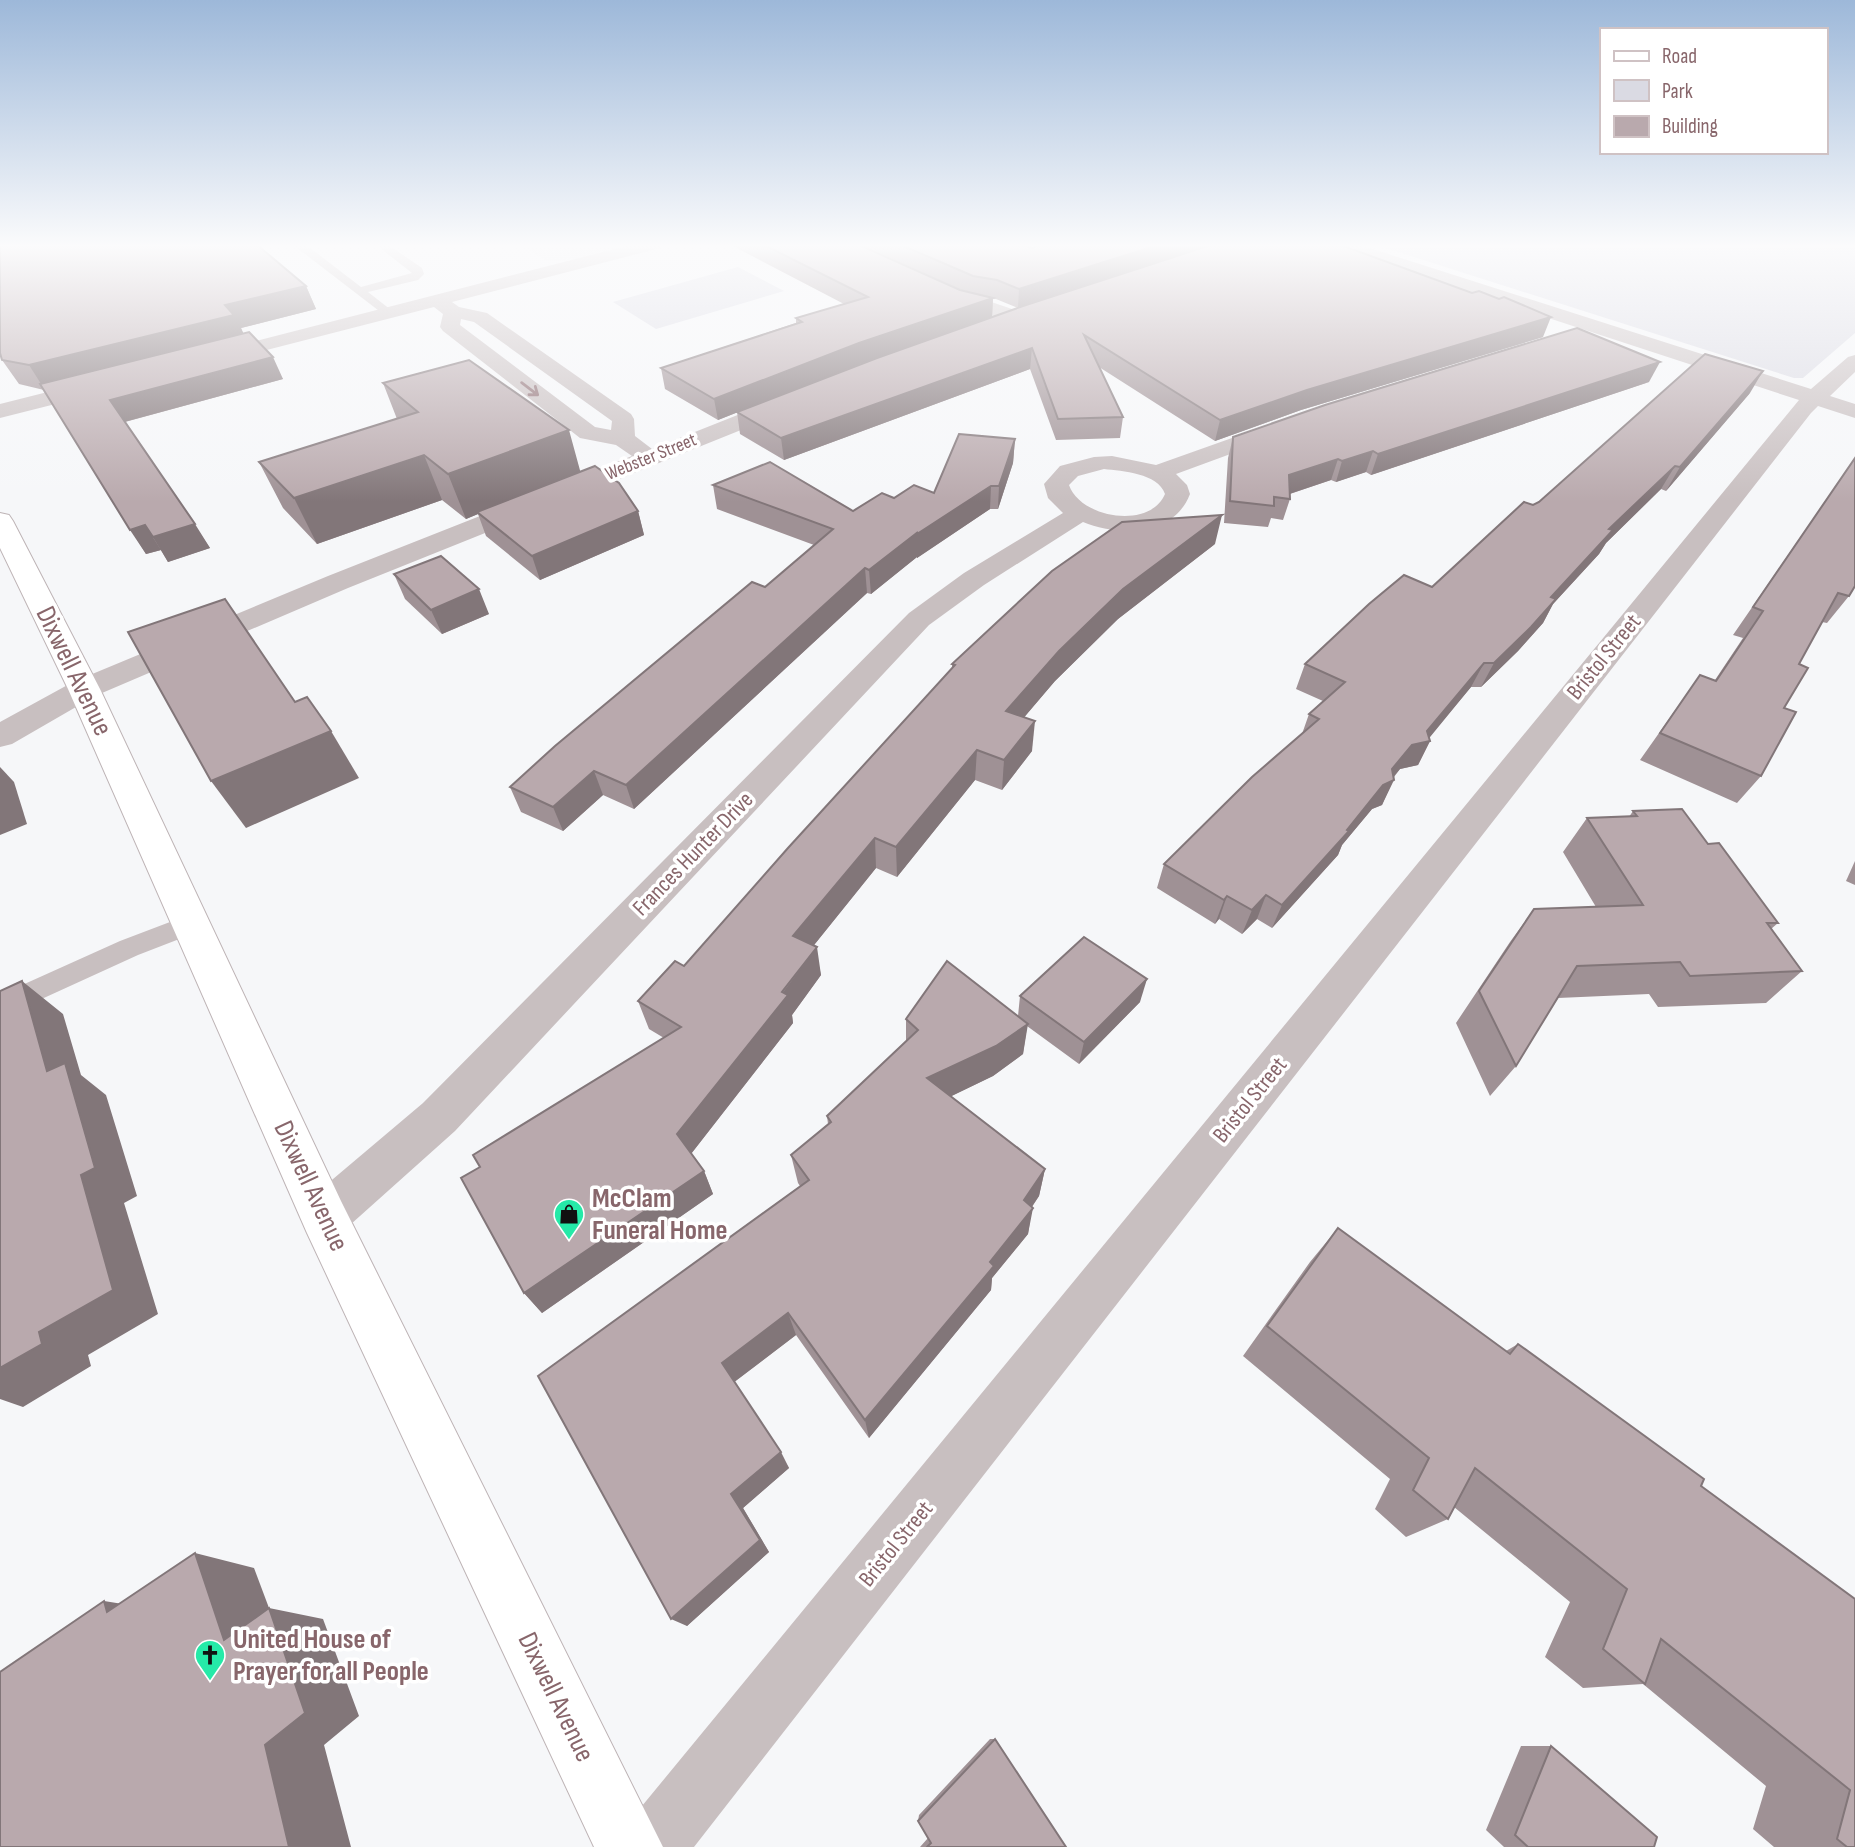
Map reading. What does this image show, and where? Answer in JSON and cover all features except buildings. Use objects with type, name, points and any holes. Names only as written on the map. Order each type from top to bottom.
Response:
[{"type":"main road","name":"Dixwell Avenue","points":[[0,521],[85,689],[324,1217],[629,1847]]},
{"type":"street","points":[[188,363],[319,330]]},
{"type":"street","points":[[454,330],[588,433],[623,439],[650,458]]},
{"type":"street","points":[[498,330],[623,419],[623,439]]},
{"type":"street","points":[[1559,341],[1595,330]]},
{"type":"street","points":[[1603,330],[1855,411]]},
{"type":"street","name":"Bristol Street","points":[[652,1847],[1812,397],[1855,361]]},
{"type":"street","points":[[0,411],[122,380]]},
{"type":"street","name":"Webster Street","points":[[0,736],[85,689],[338,582],[816,392]]},
{"type":"street","points":[[1157,472],[1297,422]]},
{"type":"street","points":[[1123,463],[1157,472],[1170,481],[1176,492],[1175,502],[1167,512],[1141,522],[1120,523],[1079,514],[1065,505],[1057,495],[1057,484],[1069,471],[1084,465],[1123,463]]},
{"type":"street","name":"Frances Hunter Drive","points":[[324,1217],[439,1117],[919,619],[974,579],[1079,514]]},
{"type":"lane","points":[[0,1007],[129,948],[191,924]]},
{"type":"green space","points":[[1644,330],[1855,330],[1803,378],[1794,378]]},
{"type":"place","name":"McClam Funeral Home","points":[[569,1241]]},
{"type":"place","name":"United House of Prayer for all People","points":[[210,1682]]}]
